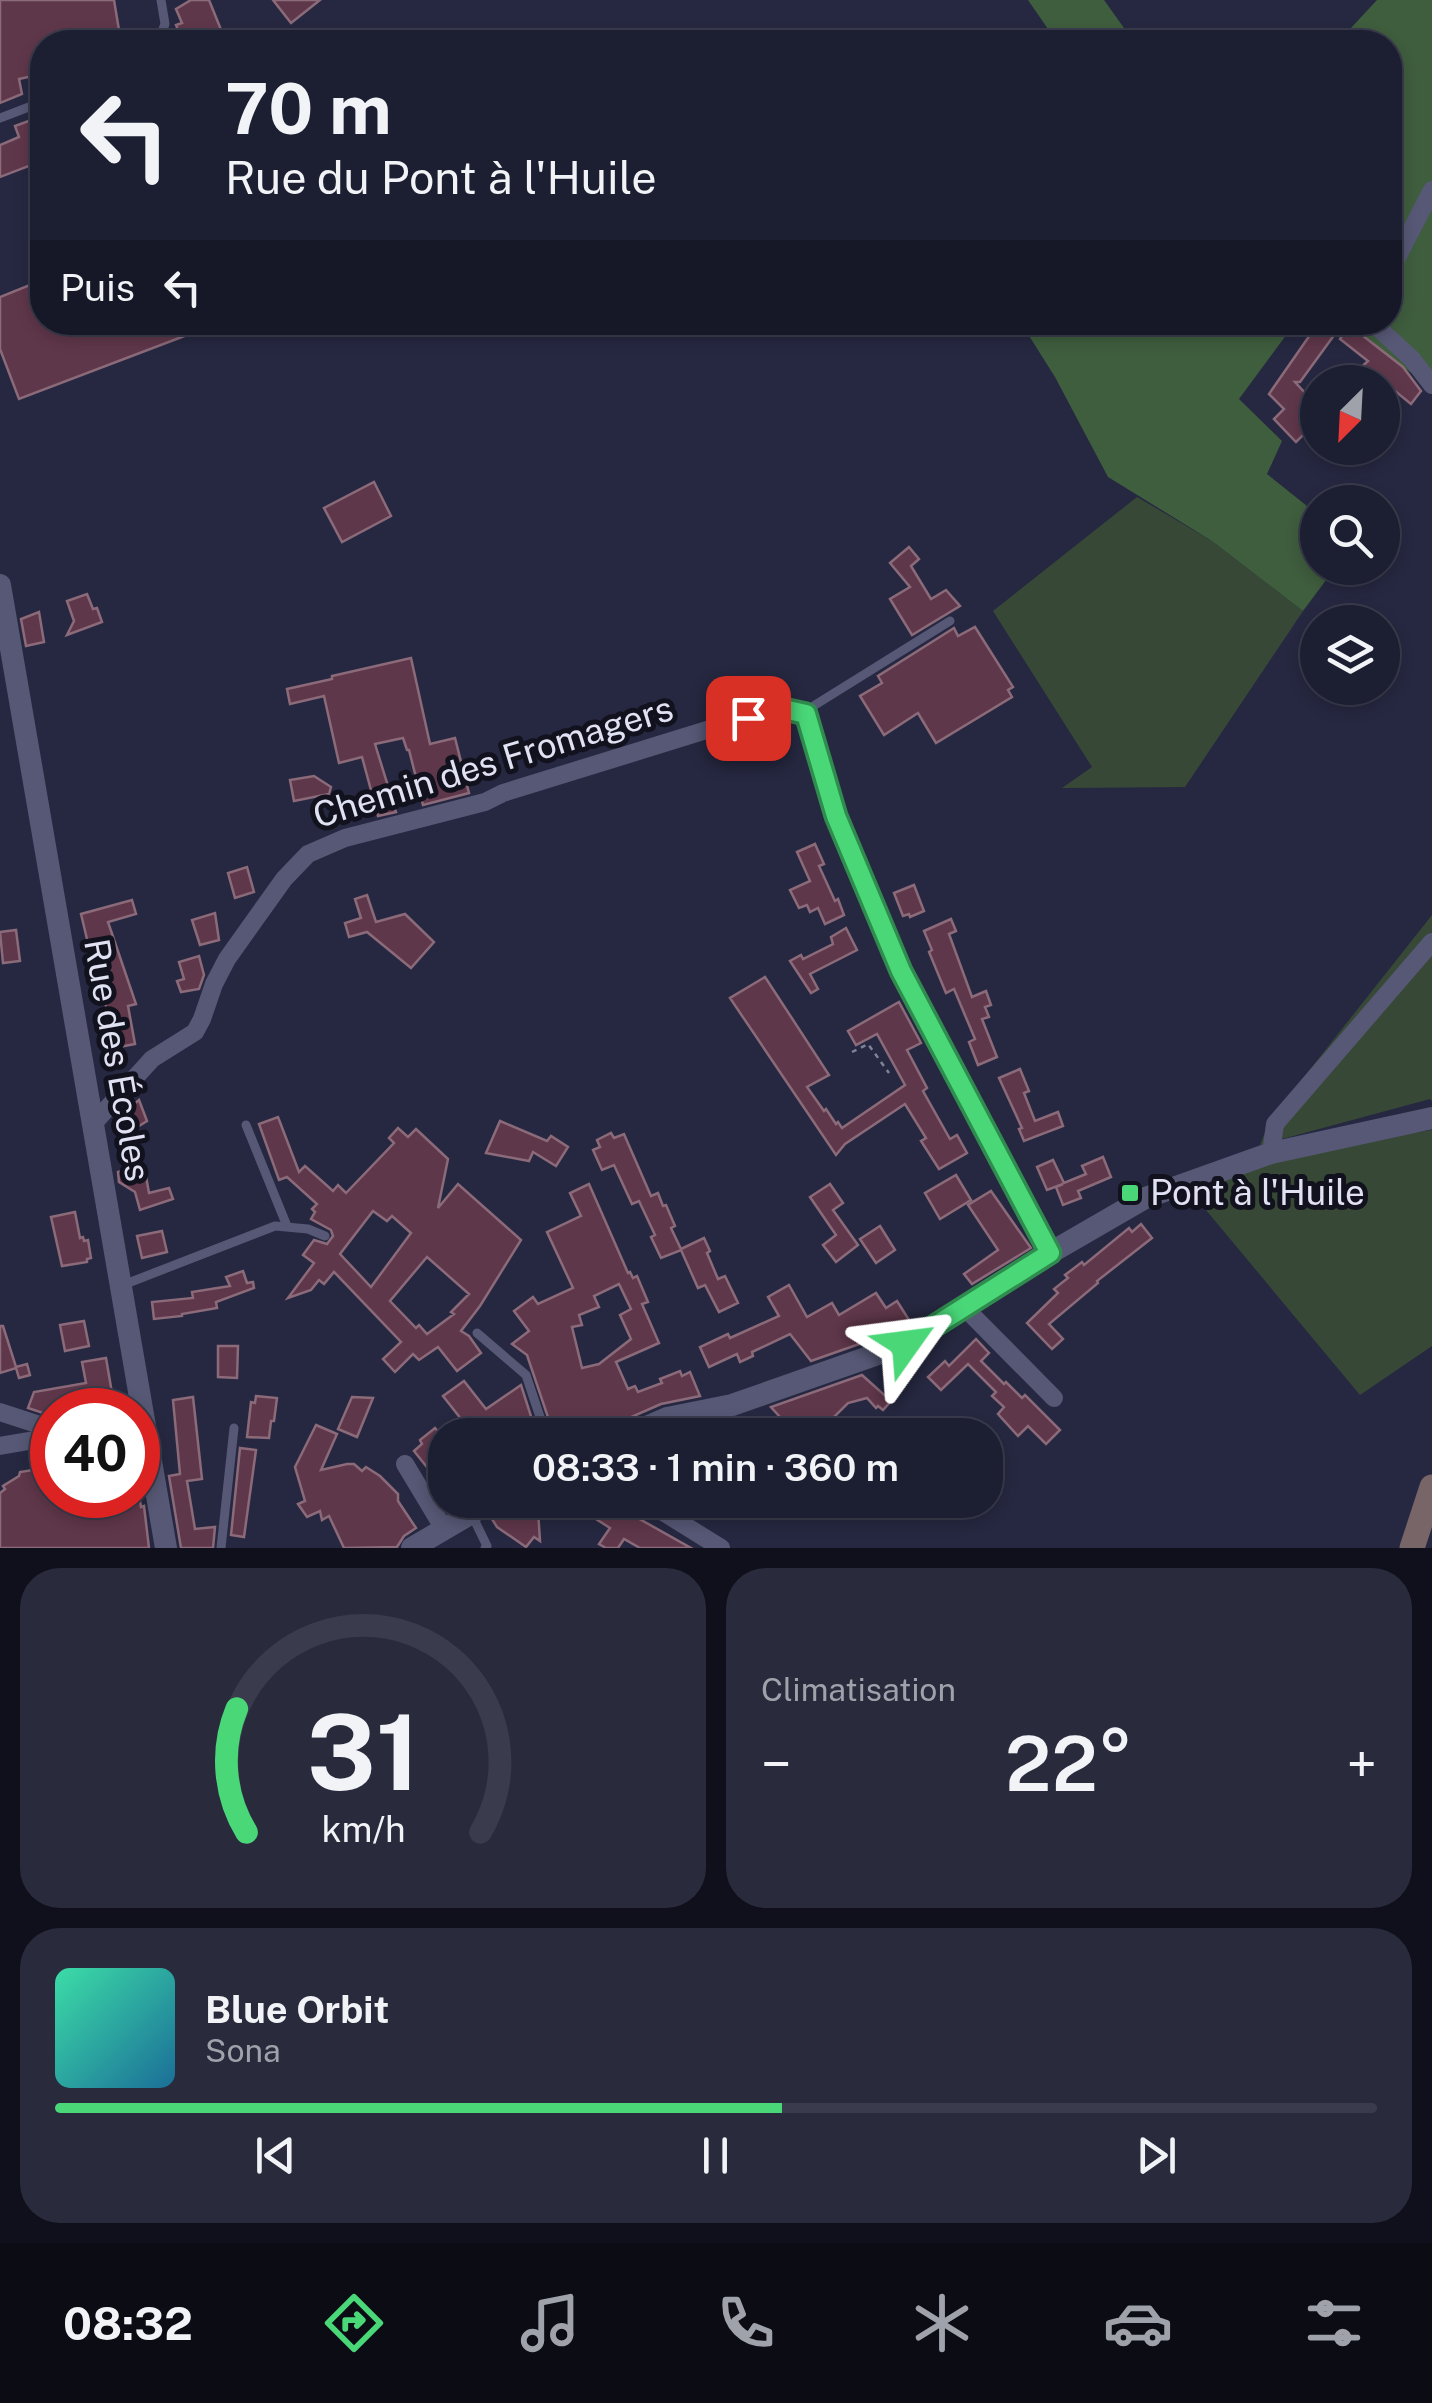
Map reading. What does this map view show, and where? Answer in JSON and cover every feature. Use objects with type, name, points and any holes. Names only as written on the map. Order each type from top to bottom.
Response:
[{"type":"main road","points":[[1412,1548],[1432,1487]]},
{"type":"street","points":[[1402,248],[1431,192]]},
{"type":"street","points":[[1386,335],[1412,358],[1432,385]]},
{"type":"street","name":"Rue des Écoles","points":[[0,585],[136,1388]]},
{"type":"street","name":"Chemin des Fromagers","points":[[93,1124],[152,1059],[195,1032],[228,959],[284,879],[308,854],[345,838],[485,802],[726,724],[788,710],[806,714]]},
{"type":"street","points":[[806,714],[836,816],[901,971],[1050,1253]]},
{"type":"street","points":[[1271,1153],[1274,1124],[1432,942]]},
{"type":"street","points":[[667,1418],[732,1405],[906,1344],[1136,1202],[1271,1153],[1432,1118]]},
{"type":"street","points":[[964,1308],[1054,1398]]},
{"type":"street","points":[[0,1412],[30,1422]]},
{"type":"street","points":[[0,1446],[30,1441]]},
{"type":"street","points":[[405,1464],[427,1541],[462,1518]]},
{"type":"street","name":"Rue des Écoles","points":[[160,1518],[166,1548]]},
{"type":"street","points":[[673,1518],[721,1548]]},
{"type":"lane","points":[[161,0],[163,30]]},
{"type":"lane","points":[[0,118],[30,107]]},
{"type":"lane","points":[[806,714],[950,620]]},
{"type":"lane","points":[[246,1125],[287,1226]]},
{"type":"lane","points":[[121,1286],[275,1226],[308,1229],[325,1236]]},
{"type":"lane","points":[[476,1333],[526,1376],[540,1418]]},
{"type":"lane","points":[[221,1548],[234,1428]]},
{"type":"lane","points":[[473,1518],[485,1548]]},
{"type":"path","points":[[852,1052],[868,1044],[889,1073]]},
{"type":"green space","points":[[1028,0],[1104,0],[1125,30],[1049,30]]},
{"type":"green space","points":[[1377,0],[1432,0],[1432,388],[1359,335],[1402,335],[1402,30],[1349,30]]},
{"type":"green space","points":[[1029,335],[1286,335],[1239,399],[1282,441],[1267,474],[1300,500],[1300,585],[1322,585],[1300,609],[1212,541],[1108,477]]},
{"type":"green space","points":[[1137,497],[1212,541],[1300,609],[1300,615],[1185,787],[1062,788],[1092,767],[993,611]]},
{"type":"green space","points":[[1432,915],[1432,1101],[1260,1145],[1270,1120]]},
{"type":"green space","points":[[1432,1130],[1432,1346],[1360,1395],[1191,1192],[1270,1161],[1362,1140]]},
{"type":"building","points":[[0,0],[114,0],[119,30],[30,30],[30,77],[19,79],[22,94],[0,103]]},
{"type":"building","points":[[191,0],[209,0],[221,30],[178,30],[176,25],[182,23],[176,9]]},
{"type":"building","points":[[273,0],[320,0],[291,23]]},
{"type":"building","points":[[30,120],[30,166],[0,177],[0,145],[19,137],[15,126]]},
{"type":"building","points":[[30,285],[30,335],[187,335],[19,399],[0,349],[0,297]]},
{"type":"building","points":[[1310,335],[1334,335],[1312,365],[1300,365],[1300,382],[1295,382],[1300,387],[1300,438],[1296,442],[1274,419],[1284,409],[1269,394]]},
{"type":"building","points":[[1343,335],[1362,335],[1403,367],[1421,391],[1411,404],[1400,395],[1400,365],[1364,365],[1368,361],[1340,339]]},
{"type":"building","points":[[374,482],[391,516],[342,542],[324,508]]},
{"type":"building","points":[[909,547],[919,559],[911,566],[931,599],[946,590],[960,606],[912,635],[890,599],[910,587],[890,563]]},
{"type":"building","points":[[87,594],[102,622],[67,635],[74,621],[67,601]]},
{"type":"building","points":[[39,612],[44,642],[26,646],[21,619]]},
{"type":"building","points":[[975,627],[1013,687],[1008,690],[1012,697],[936,743],[918,713],[884,735],[860,696],[882,683],[878,676],[954,628],[958,636]]},
{"type":"building","points":[[411,658],[430,744],[455,738],[469,793],[423,805],[403,738],[375,744],[396,812],[378,816],[362,757],[339,763],[324,696],[290,704],[287,689]]},
{"type":"building","points":[[314,776],[331,787],[329,794],[294,801],[290,780]]},
{"type":"building","points":[[815,844],[824,864],[819,866],[844,915],[825,924],[818,908],[810,912],[807,905],[799,908],[790,890],[810,881],[797,852]]},
{"type":"building","points":[[247,867],[254,892],[235,898],[228,873]]},
{"type":"building","points":[[914,885],[924,911],[903,916],[894,893]]},
{"type":"building","points":[[367,895],[376,922],[405,914],[434,942],[411,968],[367,932],[349,937],[345,923],[361,918],[355,899]]},
{"type":"building","points":[[132,900],[136,914],[108,922],[136,1004],[128,1006],[135,1044],[114,1048],[98,985],[111,982],[103,952],[91,956],[81,914]]},
{"type":"building","points":[[215,913],[219,940],[200,945],[192,920]]},
{"type":"building","points":[[951,919],[956,931],[949,934],[972,997],[986,991],[991,1005],[985,1007],[989,1017],[982,1019],[997,1057],[978,1065],[969,1042],[975,1039],[954,989],[946,993],[924,931]]},
{"type":"building","points":[[846,928],[857,950],[810,974],[818,989],[811,993],[790,961],[833,944],[831,937]]},
{"type":"building","points":[[16,930],[20,961],[3,963],[0,932]]},
{"type":"building","points":[[199,956],[204,975],[199,989],[181,992],[177,981],[184,979],[179,962]]},
{"type":"building","points":[[765,977],[829,1075],[807,1087],[842,1128],[905,1085],[877,1034],[856,1045],[848,1031],[899,1002],[921,1043],[907,1050],[927,1088],[923,1091],[950,1139],[957,1135],[967,1153],[939,1169],[905,1104],[845,1144],[836,1155],[730,998]]},
{"type":"building","points":[[1020,1069],[1035,1121],[1058,1112],[1063,1126],[1024,1141],[999,1078]]},
{"type":"building","points":[[139,1100],[147,1121],[126,1134],[117,1117]]},
{"type":"building","points":[[278,1117],[299,1172],[305,1166],[333,1191],[338,1185],[346,1193],[394,1143],[389,1138],[398,1128],[408,1137],[416,1129],[448,1159],[438,1208],[458,1184],[521,1240],[461,1331],[481,1353],[457,1371],[438,1347],[419,1360],[413,1354],[395,1372],[383,1359],[401,1342],[334,1272],[324,1284],[319,1280],[311,1290],[288,1298],[314,1263],[303,1255],[314,1240],[327,1244],[333,1236],[331,1230],[311,1219],[317,1204],[287,1177],[279,1180],[259,1124]],"holes":[[[373,1211],[387,1221],[392,1216],[411,1233],[371,1287],[340,1254]],[[427,1257],[469,1294],[451,1312],[454,1314],[427,1334],[390,1301]]]},
{"type":"building","points":[[500,1121],[547,1141],[551,1136],[568,1147],[556,1166],[533,1152],[529,1161],[486,1153]]},
{"type":"building","points":[[611,1133],[614,1138],[624,1134],[651,1196],[658,1193],[663,1206],[666,1205],[681,1249],[704,1238],[718,1279],[725,1276],[738,1303],[719,1312],[705,1285],[698,1288],[681,1250],[661,1258],[639,1201],[632,1204],[614,1165],[602,1170],[593,1150],[600,1147],[597,1140]]},
{"type":"building","points":[[1103,1157],[1111,1177],[1078,1191],[1081,1198],[1063,1205],[1056,1187],[1063,1184],[1047,1190],[1037,1167],[1053,1160],[1064,1183],[1086,1174],[1082,1166]]},
{"type":"building","points":[[144,1165],[149,1193],[169,1188],[173,1199],[140,1210],[135,1192],[119,1182],[118,1172]]},
{"type":"building","points":[[956,1175],[971,1200],[940,1219],[925,1193]]},
{"type":"building","points":[[589,1184],[628,1273],[633,1278],[637,1276],[648,1302],[642,1304],[659,1343],[616,1362],[628,1389],[635,1386],[638,1392],[680,1371],[682,1376],[690,1372],[700,1396],[661,1404],[629,1418],[548,1418],[527,1355],[512,1344],[529,1331],[514,1311],[533,1297],[538,1304],[573,1288],[547,1232],[581,1216],[570,1193]],"holes":[[[619,1284],[631,1309],[620,1315],[631,1339],[599,1364],[582,1368],[572,1327],[582,1325],[579,1315],[599,1307],[594,1296]]]},
{"type":"building","points":[[830,1184],[843,1203],[833,1210],[858,1245],[836,1262],[823,1245],[836,1235],[810,1197]]},
{"type":"building","points":[[991,1191],[1031,1248],[972,1284],[964,1274],[998,1250],[968,1205]]},
{"type":"building","points":[[75,1212],[80,1238],[88,1240],[91,1258],[62,1266],[51,1217]]},
{"type":"building","points":[[1141,1224],[1152,1238],[1049,1324],[1063,1339],[1052,1349],[1027,1323],[1058,1293],[1054,1289],[1068,1278],[1065,1275],[1082,1262],[1084,1265],[1129,1228],[1132,1232]]},
{"type":"building","points":[[880,1226],[895,1250],[876,1263],[860,1239]]},
{"type":"building","points":[[162,1231],[167,1252],[142,1258],[137,1236]]},
{"type":"building","points":[[243,1271],[247,1283],[253,1282],[254,1288],[216,1302],[217,1308],[154,1319],[152,1302],[193,1298],[192,1292],[230,1286],[226,1277]]},
{"type":"building","points":[[789,1285],[807,1317],[832,1303],[839,1315],[876,1293],[886,1308],[897,1301],[911,1323],[811,1361],[790,1334],[740,1362],[737,1354],[709,1367],[700,1347],[779,1316],[768,1297]]},
{"type":"building","points":[[84,1321],[89,1346],[65,1351],[60,1325]]},
{"type":"building","points":[[0,1326],[16,1367],[27,1364],[30,1375],[19,1378],[16,1368],[0,1373]]},
{"type":"building","points":[[976,1339],[989,1353],[981,1361],[1022,1398],[1025,1395],[1060,1430],[1046,1444],[1028,1426],[1018,1436],[998,1414],[1004,1407],[992,1396],[996,1392],[968,1364],[941,1390],[928,1377],[945,1361],[949,1366]]},
{"type":"building","points":[[218,1346],[238,1346],[237,1378],[218,1377]]},
{"type":"building","points":[[106,1358],[111,1388],[57,1388],[86,1383],[82,1362]]},
{"type":"building","points":[[862,1375],[891,1401],[883,1410],[867,1398],[848,1403],[833,1418],[781,1418],[771,1407]]},
{"type":"building","points":[[464,1381],[486,1409],[521,1385],[532,1418],[460,1418],[443,1396]]},
{"type":"building","points":[[256,1396],[277,1398],[269,1438],[247,1437],[251,1402],[255,1403]]},
{"type":"building","points":[[193,1397],[202,1479],[187,1481],[195,1529],[215,1527],[213,1548],[181,1548],[169,1476],[180,1474],[173,1400]]},
{"type":"building","points":[[352,1397],[373,1398],[357,1437],[338,1429]]},
{"type":"building","points":[[316,1425],[337,1434],[321,1470],[347,1464],[362,1471],[366,1467],[398,1494],[398,1501],[416,1528],[397,1547],[344,1548],[329,1516],[322,1520],[320,1511],[307,1517],[298,1504],[305,1501],[295,1467]]},
{"type":"building","points":[[428,1434],[426,1466],[414,1451],[422,1444],[420,1440]]},
{"type":"building","points":[[240,1448],[256,1450],[244,1537],[231,1535]]},
{"type":"building","points":[[30,1470],[30,1518],[145,1518],[149,1548],[0,1548],[0,1493],[20,1472]]},
{"type":"building","points":[[539,1518],[540,1541],[534,1537],[526,1547],[492,1519]]},
{"type":"building","points":[[594,1518],[638,1518],[691,1548],[640,1548],[624,1539],[618,1548],[606,1548],[599,1544],[610,1528]]},
{"type":"place","name":"Pont à l'Huile","points":[[1130,1193]]},
{"type":"route","points":[[748,718],[788,710],[806,714],[836,816],[901,971],[1050,1253],[906,1344]]}]
